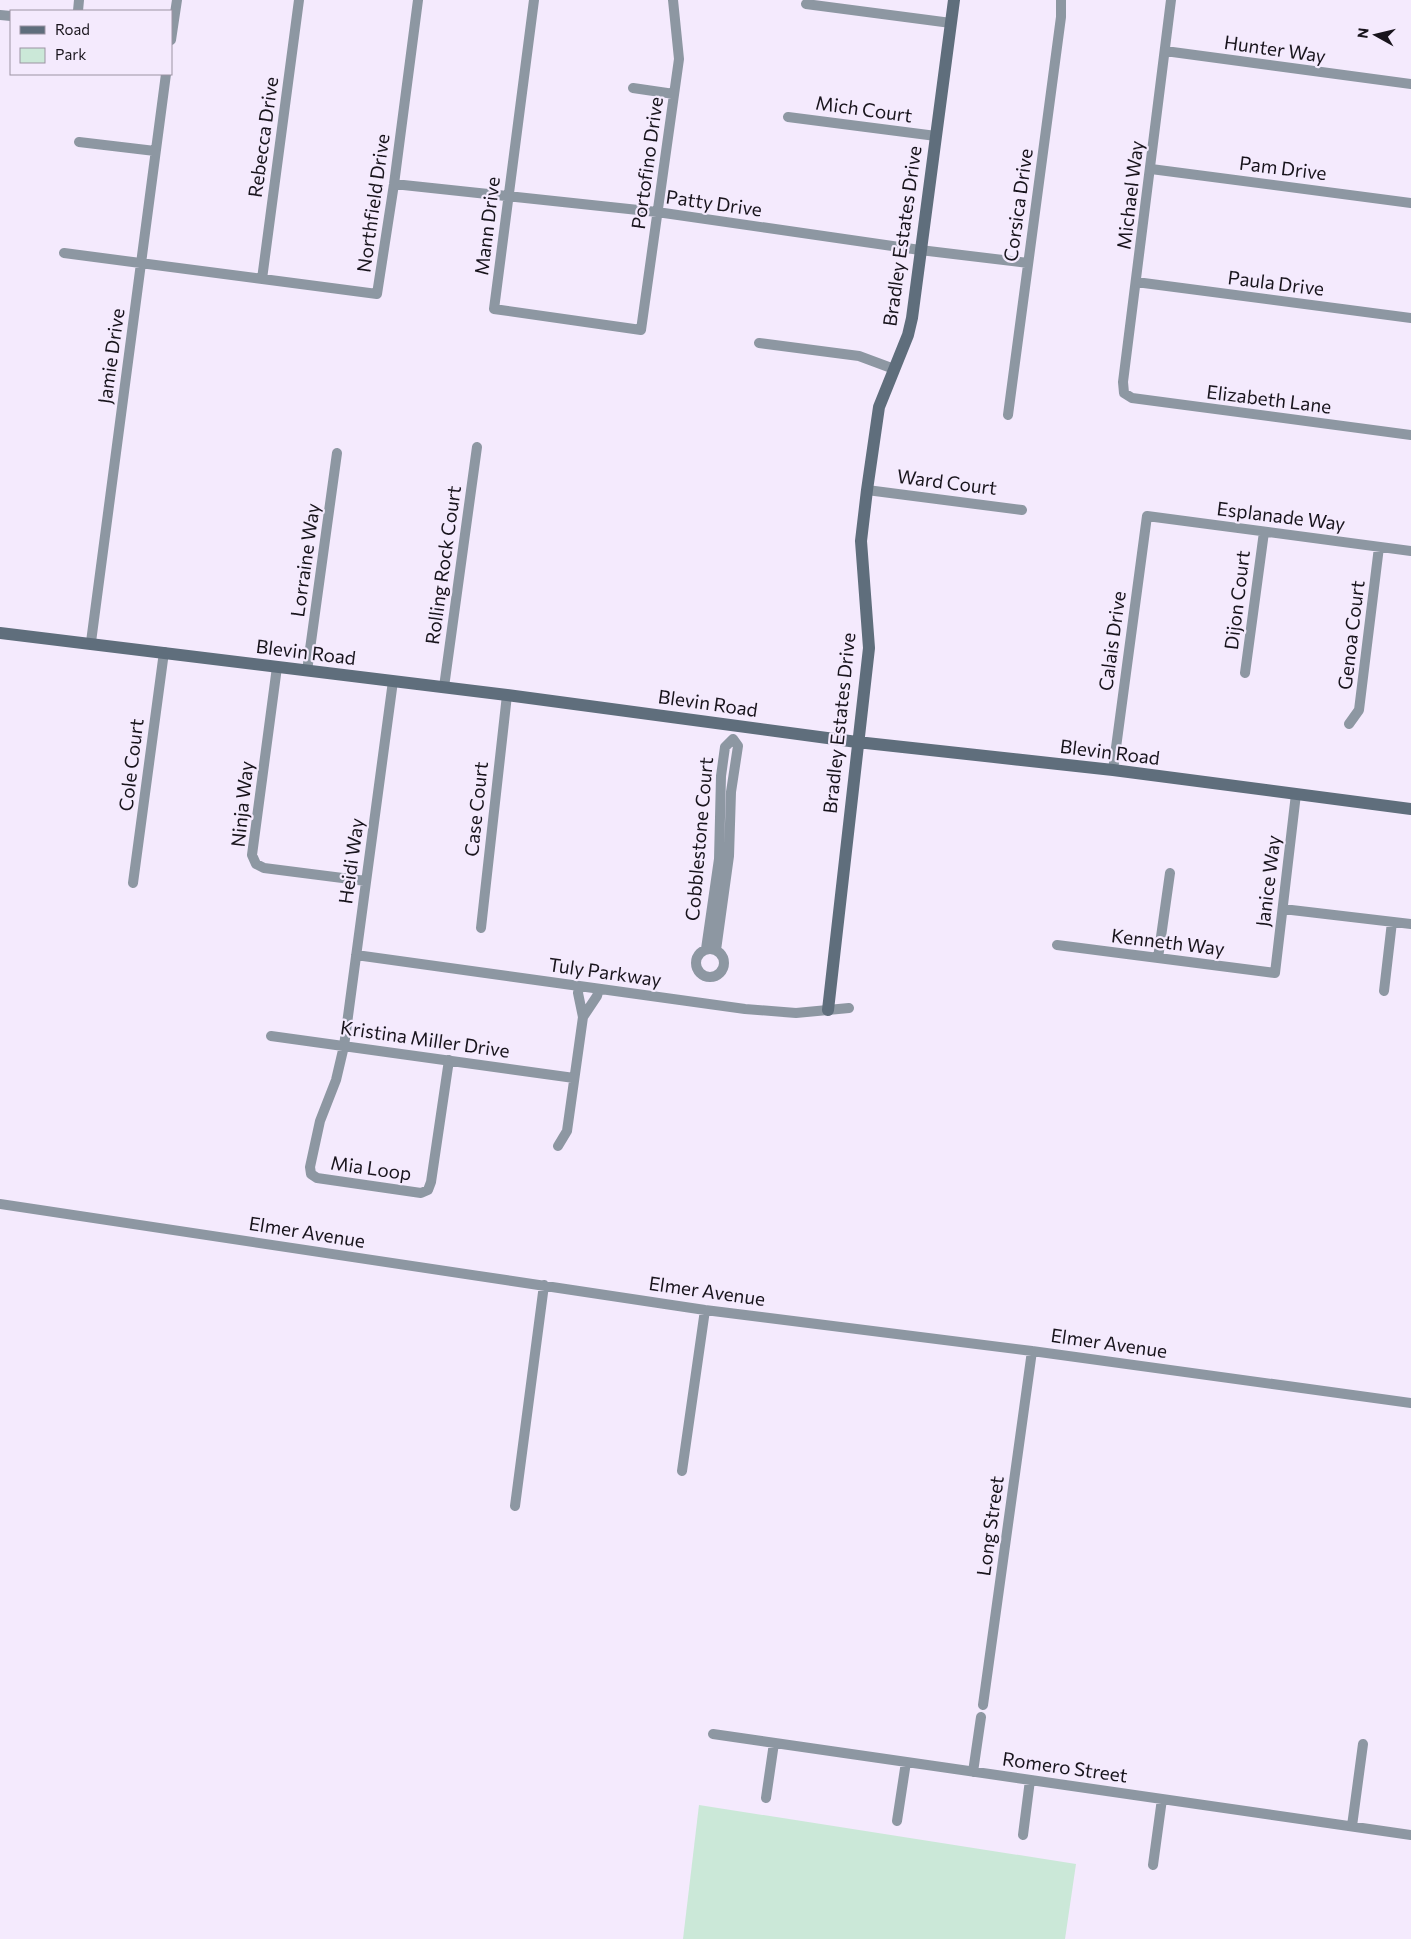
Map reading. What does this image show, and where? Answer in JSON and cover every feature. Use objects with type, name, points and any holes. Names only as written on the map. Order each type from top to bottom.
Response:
[{"type":"street","points":[[172,32],[177,0]]},
{"type":"street","name":"Rebecca Drive","points":[[262,279],[299,0]]},
{"type":"street","name":"Northfield Drive","points":[[64,253],[377,294],[394,184],[418,0]]},
{"type":"street","name":"Mann Drive","points":[[534,0],[494,309],[642,330]]},
{"type":"street","name":"Portofino Drive","points":[[642,330],[679,59],[673,0]]},
{"type":"street","name":"Bradley Estates Drive","points":[[828,1010],[869,648],[861,541],[867,490],[879,407],[908,335],[912,318],[954,0]]},
{"type":"street","name":"Corsica Drive","points":[[1008,415],[1061,17],[1061,0]]},
{"type":"street","name":"Michael Way","points":[[1124,393],[1123,382],[1171,0]]},
{"type":"street","points":[[806,4],[951,23]]},
{"type":"street","name":"Hunter Way","points":[[1165,52],[1411,84]]},
{"type":"street","name":"Jamie Drive","points":[[91,642],[166,75]]},
{"type":"street","points":[[633,88],[674,94]]},
{"type":"street","name":"Mich Court","points":[[788,116],[936,136]]},
{"type":"street","points":[[79,142],[155,151]]},
{"type":"street","name":"Pam Drive","points":[[1151,169],[1411,203]]},
{"type":"street","name":"Patty Drive","points":[[394,184],[508,198],[657,212],[920,250],[1028,262]]},
{"type":"street","name":"Paula Drive","points":[[1136,282],[1411,318]]},
{"type":"street","points":[[759,343],[859,356],[894,369]]},
{"type":"street","name":"Elizabeth Lane","points":[[1124,393],[1132,398],[1411,435]]},
{"type":"street","name":"Rolling Rock Court","points":[[444,687],[477,447]]},
{"type":"street","name":"Lorraine Way","points":[[307,671],[337,453]]},
{"type":"street","name":"Ward Court","points":[[867,490],[1022,510]]},
{"type":"street","name":"Esplanade Way","points":[[1147,516],[1411,551]]},
{"type":"street","name":"Calais Drive","points":[[1113,770],[1147,516]]},
{"type":"street","name":"Dijon Court","points":[[1245,673],[1264,532]]},
{"type":"street","name":"Genoa Court","points":[[1349,724],[1360,710],[1379,547]]},
{"type":"street","name":"Blevin Road","points":[[0,632],[507,695],[858,742],[1113,770],[1411,809]]},
{"type":"street","name":"Cole Court","points":[[133,883],[164,652]]},
{"type":"street","name":"Ninja Way","points":[[277,667],[252,855],[256,864],[264,868],[366,881]]},
{"type":"street","name":"Heidi Way","points":[[344,1046],[393,681]]},
{"type":"street","name":"Case Court","points":[[480,928],[507,695]]},
{"type":"street","name":"Cobblestone Court","points":[[711,949],[722,871],[726,791],[725,747],[733,739],[734,726]]},
{"type":"street","name":"Janice Way","points":[[1275,973],[1296,794]]},
{"type":"street","points":[[1158,958],[1170,873]]},
{"type":"street","points":[[1283,909],[1411,924]]},
{"type":"street","points":[[1384,991],[1392,922]]},
{"type":"street","name":"Kenneth Way","points":[[1057,945],[1275,973]]},
{"type":"street","name":"Tuly Parkway","points":[[356,955],[775,1012],[796,1013],[849,1008]]},
{"type":"street","points":[[558,1146],[567,1131],[583,1017],[578,994],[579,986]]},
{"type":"street","points":[[583,1017],[598,996],[599,989]]},
{"type":"street","name":"Kristina Miller Drive","points":[[271,1036],[574,1078]]},
{"type":"street","name":"Mia Loop","points":[[344,1046],[336,1080],[320,1121],[310,1167],[311,1174],[317,1178],[421,1193],[428,1190],[431,1182],[449,1060]]},
{"type":"street","name":"Elmer Avenue","points":[[0,1204],[704,1310],[1032,1351],[1411,1402]]},
{"type":"street","points":[[515,1506],[544,1285]]},
{"type":"street","points":[[682,1471],[704,1310]]},
{"type":"street","name":"Long Street","points":[[983,1705],[1032,1351]]},
{"type":"street","points":[[973,1772],[981,1716]]},
{"type":"street","name":"Romero Street","points":[[713,1734],[1411,1835]]},
{"type":"street","points":[[766,1798],[774,1743]]},
{"type":"street","points":[[1352,1826],[1363,1744]]},
{"type":"street","points":[[897,1821],[906,1762]]},
{"type":"street","points":[[1023,1835],[1030,1780]]},
{"type":"street","points":[[1153,1865],[1162,1799]]},
{"type":"green space","points":[[699,1805],[1076,1864],[1065,1939],[683,1939]]}]
